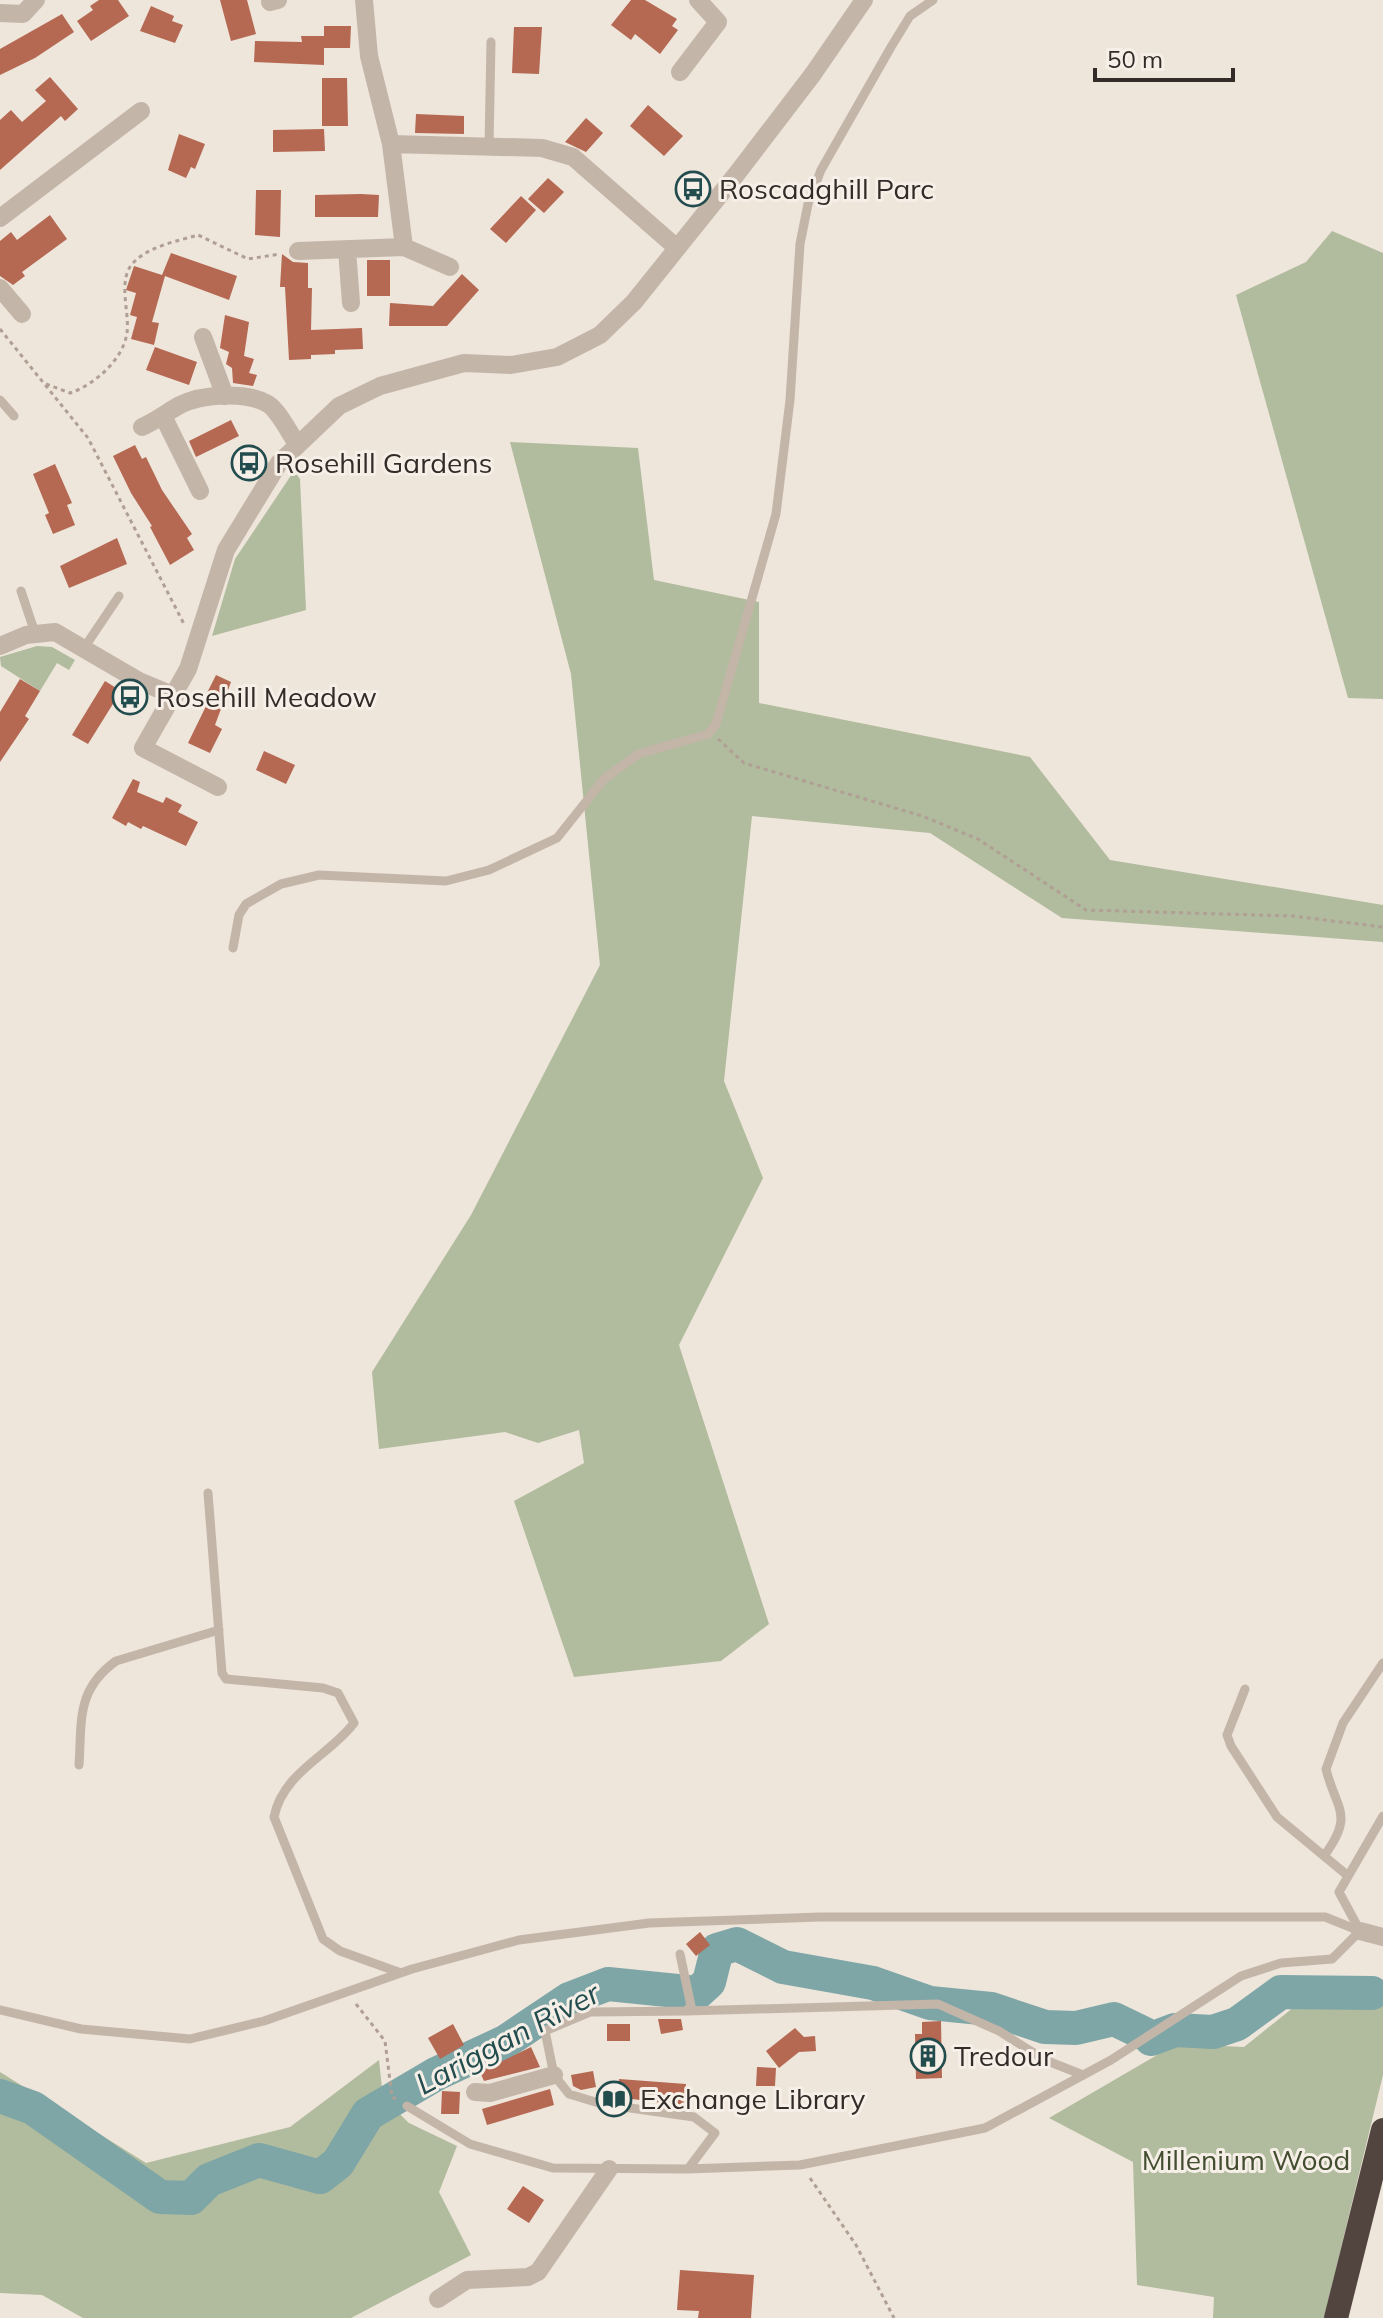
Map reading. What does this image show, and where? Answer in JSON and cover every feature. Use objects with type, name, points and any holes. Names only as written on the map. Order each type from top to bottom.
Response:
[{"type":"highway","points":[[1336,2318],[1383,2130]]},
{"type":"street","points":[[0,13],[23,14],[36,0]]},
{"type":"street","points":[[364,0],[369,56],[391,144],[404,247]]},
{"type":"street","points":[[680,72],[718,22],[698,0]]},
{"type":"street","points":[[218,787],[143,748],[175,696],[226,550],[279,463],[339,406],[380,386],[464,363],[511,365],[557,357],[600,335],[634,302],[677,248],[813,74],[864,0]]},
{"type":"street","points":[[0,218],[141,111]]},
{"type":"street","points":[[391,144],[542,148],[573,157],[677,248]]},
{"type":"street","points":[[298,251],[404,247],[450,267]]},
{"type":"street","points":[[347,249],[351,303]]},
{"type":"street","points":[[0,288],[22,314]]},
{"type":"street","points":[[203,337],[225,396]]},
{"type":"street","points":[[142,427],[164,418],[181,405],[225,396],[252,398],[270,405],[298,445]]},
{"type":"street","points":[[164,418],[200,491]]},
{"type":"street","points":[[0,646],[35,633],[55,632],[139,681],[175,696]]},
{"type":"street","points":[[1360,1931],[1383,1937]]},
{"type":"street","points":[[475,2092],[490,2093],[554,2075]]},
{"type":"street","points":[[438,2299],[467,2280],[528,2277],[538,2272],[609,2169]]},
{"type":"lane","points":[[233,948],[239,915],[246,904],[281,884],[319,875],[396,882],[446,881],[489,870],[557,838],[604,779],[638,754],[708,734],[716,724],[776,514],[790,400],[800,244],[808,204],[821,170],[891,47],[910,16],[933,0]]},
{"type":"lane","points":[[489,146],[491,42]]},
{"type":"lane","points":[[0,400],[14,416]]},
{"type":"lane","points":[[21,591],[35,633]]},
{"type":"lane","points":[[84,648],[119,596]]},
{"type":"lane","points":[[208,1493],[222,1673],[226,1679],[323,1688],[338,1693],[354,1723],[340,1741],[294,1776],[274,1817],[323,1939],[340,1951],[401,1973]]},
{"type":"lane","points":[[79,1765],[83,1701],[102,1671],[116,1661],[219,1630]]},
{"type":"lane","points":[[1324,1856],[1336,1839],[1341,1809],[1328,1777],[1327,1760],[1343,1723],[1383,1663]]},
{"type":"lane","points":[[1245,1689],[1227,1735],[1231,1746],[1277,1817],[1347,1875]]},
{"type":"lane","points":[[1360,1931],[1339,1892],[1383,1816]]},
{"type":"lane","points":[[0,2010],[81,2029],[190,2039],[264,2021],[401,1973],[519,1940],[649,1923],[820,1917],[1325,1917],[1360,1931]]},
{"type":"lane","points":[[407,2106],[470,2144],[553,2168],[688,2169],[800,2165],[985,2128],[1083,2075],[1241,1976],[1281,1963],[1332,1959],[1360,1931]]},
{"type":"lane","points":[[680,1954],[688,2008]]},
{"type":"lane","points":[[688,2169],[715,2133],[694,2117],[602,2104],[569,2094],[554,2075],[545,2031],[590,2012],[938,2004],[999,2031],[1045,2060],[1083,2075]]},
{"type":"path","points":[[46,384],[70,393],[87,387],[104,372],[127,333],[124,305],[127,274],[133,262],[143,255],[198,235],[248,259],[298,251]]},
{"type":"path","points":[[0,329],[88,438],[195,645]]},
{"type":"path","points":[[708,734],[725,744],[744,763],[922,816],[978,839],[1086,910],[1292,916],[1383,927]]},
{"type":"path","points":[[346,1992],[385,2041],[392,2097]]},
{"type":"path","points":[[800,2165],[856,2245],[894,2318]]},
{"type":"green space","points":[[1332,231],[1383,253],[1383,699],[1348,698],[1236,295],[1306,262]]},
{"type":"green space","points":[[510,442],[638,448],[654,580],[759,602],[759,703],[1030,757],[1110,860],[1383,905],[1383,942],[1062,918],[930,833],[752,816],[724,1081],[763,1178],[679,1345],[769,1624],[721,1661],[574,1677],[514,1501],[584,1463],[579,1430],[538,1443],[505,1432],[379,1449],[372,1372],[471,1215],[600,965],[571,674]]},
{"type":"green space","points":[[294,471],[300,479],[306,610],[212,636],[235,559]]},
{"type":"green space","points":[[37,646],[52,647],[75,660],[69,670],[57,663],[40,691],[1,666],[0,657]]},
{"type":"green space","name":"Millenium Wood","points":[[1383,2000],[1383,2075],[1324,2318],[1213,2318],[1214,2297],[1137,2285],[1133,2162],[1049,2118],[1176,2044],[1244,2047],[1299,2003]]},
{"type":"green space","points":[[379,2060],[383,2098],[409,2123],[457,2146],[439,2192],[471,2255],[351,2318],[83,2318],[42,2295],[0,2293],[0,2072],[146,2163],[290,2127]]},
{"type":"building","points":[[99,0],[118,0],[129,16],[91,41],[77,21],[93,10],[90,6]]},
{"type":"building","points":[[220,0],[247,0],[256,34],[231,41]]},
{"type":"building","points":[[631,0],[645,0],[677,19],[672,26],[678,30],[660,54],[635,34],[631,40],[611,25]]},
{"type":"building","points":[[151,6],[174,16],[172,21],[183,25],[175,43],[140,31]]},
{"type":"building","points":[[62,14],[74,32],[35,58],[0,75],[0,49]]},
{"type":"building","points":[[324,26],[351,26],[350,48],[324,48],[324,65],[254,62],[255,41],[302,42],[301,36],[324,36]]},
{"type":"building","points":[[514,27],[542,27],[539,74],[512,73]]},
{"type":"building","points":[[50,77],[78,109],[65,121],[61,116],[0,170],[0,120],[11,110],[22,122],[46,101],[35,90]]},
{"type":"building","points":[[322,78],[347,78],[348,126],[322,126]]},
{"type":"building","points":[[648,105],[683,136],[664,156],[630,126]]},
{"type":"building","points":[[416,114],[464,116],[464,134],[415,133]]},
{"type":"building","points":[[586,118],[603,133],[586,152],[565,142]]},
{"type":"building","points":[[324,129],[325,151],[273,152],[273,130]]},
{"type":"building","points":[[179,134],[205,144],[195,169],[191,167],[186,178],[168,170]]},
{"type":"building","points":[[548,178],[564,192],[544,213],[528,199]]},
{"type":"building","points":[[256,190],[281,190],[280,237],[255,235]]},
{"type":"building","points":[[315,195],[379,195],[378,217],[315,217]]},
{"type":"building","points":[[521,196],[536,210],[506,243],[490,229]]},
{"type":"building","points":[[50,215],[67,239],[22,272],[25,276],[13,285],[0,276],[0,241],[11,232],[17,240]]},
{"type":"building","points":[[171,253],[237,276],[229,300],[165,276],[152,322],[159,323],[154,345],[131,339],[137,317],[130,315],[136,293],[126,290],[134,266],[162,275]]},
{"type":"building","points":[[282,254],[293,262],[308,263],[308,288],[312,288],[311,330],[362,328],[363,349],[335,350],[335,354],[289,360],[285,287],[280,287]]},
{"type":"building","points":[[367,260],[390,260],[390,296],[367,296]]},
{"type":"building","points":[[462,274],[479,290],[447,326],[389,326],[390,303],[433,306]]},
{"type":"building","points":[[225,315],[249,322],[244,356],[254,359],[249,373],[257,375],[253,386],[233,383],[232,368],[226,364],[229,352],[220,348]]},
{"type":"building","points":[[155,347],[197,362],[189,385],[146,370]]},
{"type":"building","points":[[231,420],[239,436],[196,457],[189,441]]},
{"type":"building","points":[[135,445],[142,459],[146,457],[162,490],[192,534],[187,538],[194,550],[170,565],[113,456]]},
{"type":"building","points":[[55,464],[72,503],[67,505],[75,525],[53,534],[45,515],[49,513],[33,474]]},
{"type":"building","points":[[117,538],[127,564],[69,588],[60,566]]},
{"type":"building","points":[[216,675],[231,682],[215,725],[222,729],[210,753],[188,743],[209,700],[218,703],[205,697]]},
{"type":"building","points":[[20,679],[40,691],[25,716],[29,719],[0,762],[0,712]]},
{"type":"building","points":[[105,681],[121,691],[88,744],[72,735]]},
{"type":"building","points":[[264,751],[295,765],[286,784],[256,770]]},
{"type":"building","points":[[133,779],[140,782],[137,792],[163,803],[166,797],[182,805],[178,812],[198,822],[186,846],[143,826],[141,829],[128,822],[126,826],[112,818]]},
{"type":"building","points":[[700,1932],[710,1945],[696,1956],[686,1944]]},
{"type":"building","points":[[658,2019],[681,2019],[683,2030],[661,2034]]},
{"type":"building","name":"Tredour","points":[[941,2021],[942,2078],[916,2079],[915,2034],[922,2034],[922,2022]]},
{"type":"building","points":[[453,2024],[464,2045],[440,2059],[428,2038]]},
{"type":"building","points":[[607,2024],[630,2024],[630,2041],[607,2041]]},
{"type":"building","points":[[795,2028],[804,2037],[815,2036],[816,2051],[799,2052],[779,2068],[766,2051]]},
{"type":"building","points":[[531,2047],[540,2067],[484,2081],[480,2072]]},
{"type":"building","points":[[757,2067],[776,2068],[775,2086],[756,2086]]},
{"type":"building","points":[[593,2071],[596,2087],[581,2090],[573,2086],[571,2075]]},
{"type":"building","points":[[619,2079],[686,2084],[685,2106],[617,2097]]},
{"type":"building","points":[[550,2089],[554,2105],[487,2125],[482,2109]]},
{"type":"building","points":[[442,2091],[460,2092],[459,2114],[441,2114]]},
{"type":"building","points":[[523,2186],[544,2200],[529,2223],[507,2209]]},
{"type":"building","points":[[680,2270],[754,2275],[751,2318],[698,2318],[699,2311],[677,2310]]},
{"type":"waterway","name":"Lariggan River","points":[[0,2096],[33,2108],[160,2197],[191,2198],[209,2180],[259,2160],[320,2177],[338,2163],[368,2114],[436,2074],[505,2042],[569,1999],[608,1984],[697,1993],[709,1982],[717,1950],[737,1944],[783,1967],[873,1983],[930,2003],[991,2009],[1045,2027],[1076,2028],[1114,2019],[1145,2034]]},
{"type":"waterway","name":"Lariggan River","points":[[1151,2039],[1175,2030],[1213,2032],[1237,2024],[1281,1992],[1372,1993]]},
{"type":"place","name":"Roscadghill Parc","points":[[693,189]]},
{"type":"place","name":"Rosehill Gardens","points":[[249,463]]},
{"type":"place","name":"Rosehill Meadow","points":[[130,697]]},
{"type":"place","name":"Tredour","points":[[928,2056]]},
{"type":"place","name":"Exchange Library","points":[[614,2099]]}]
